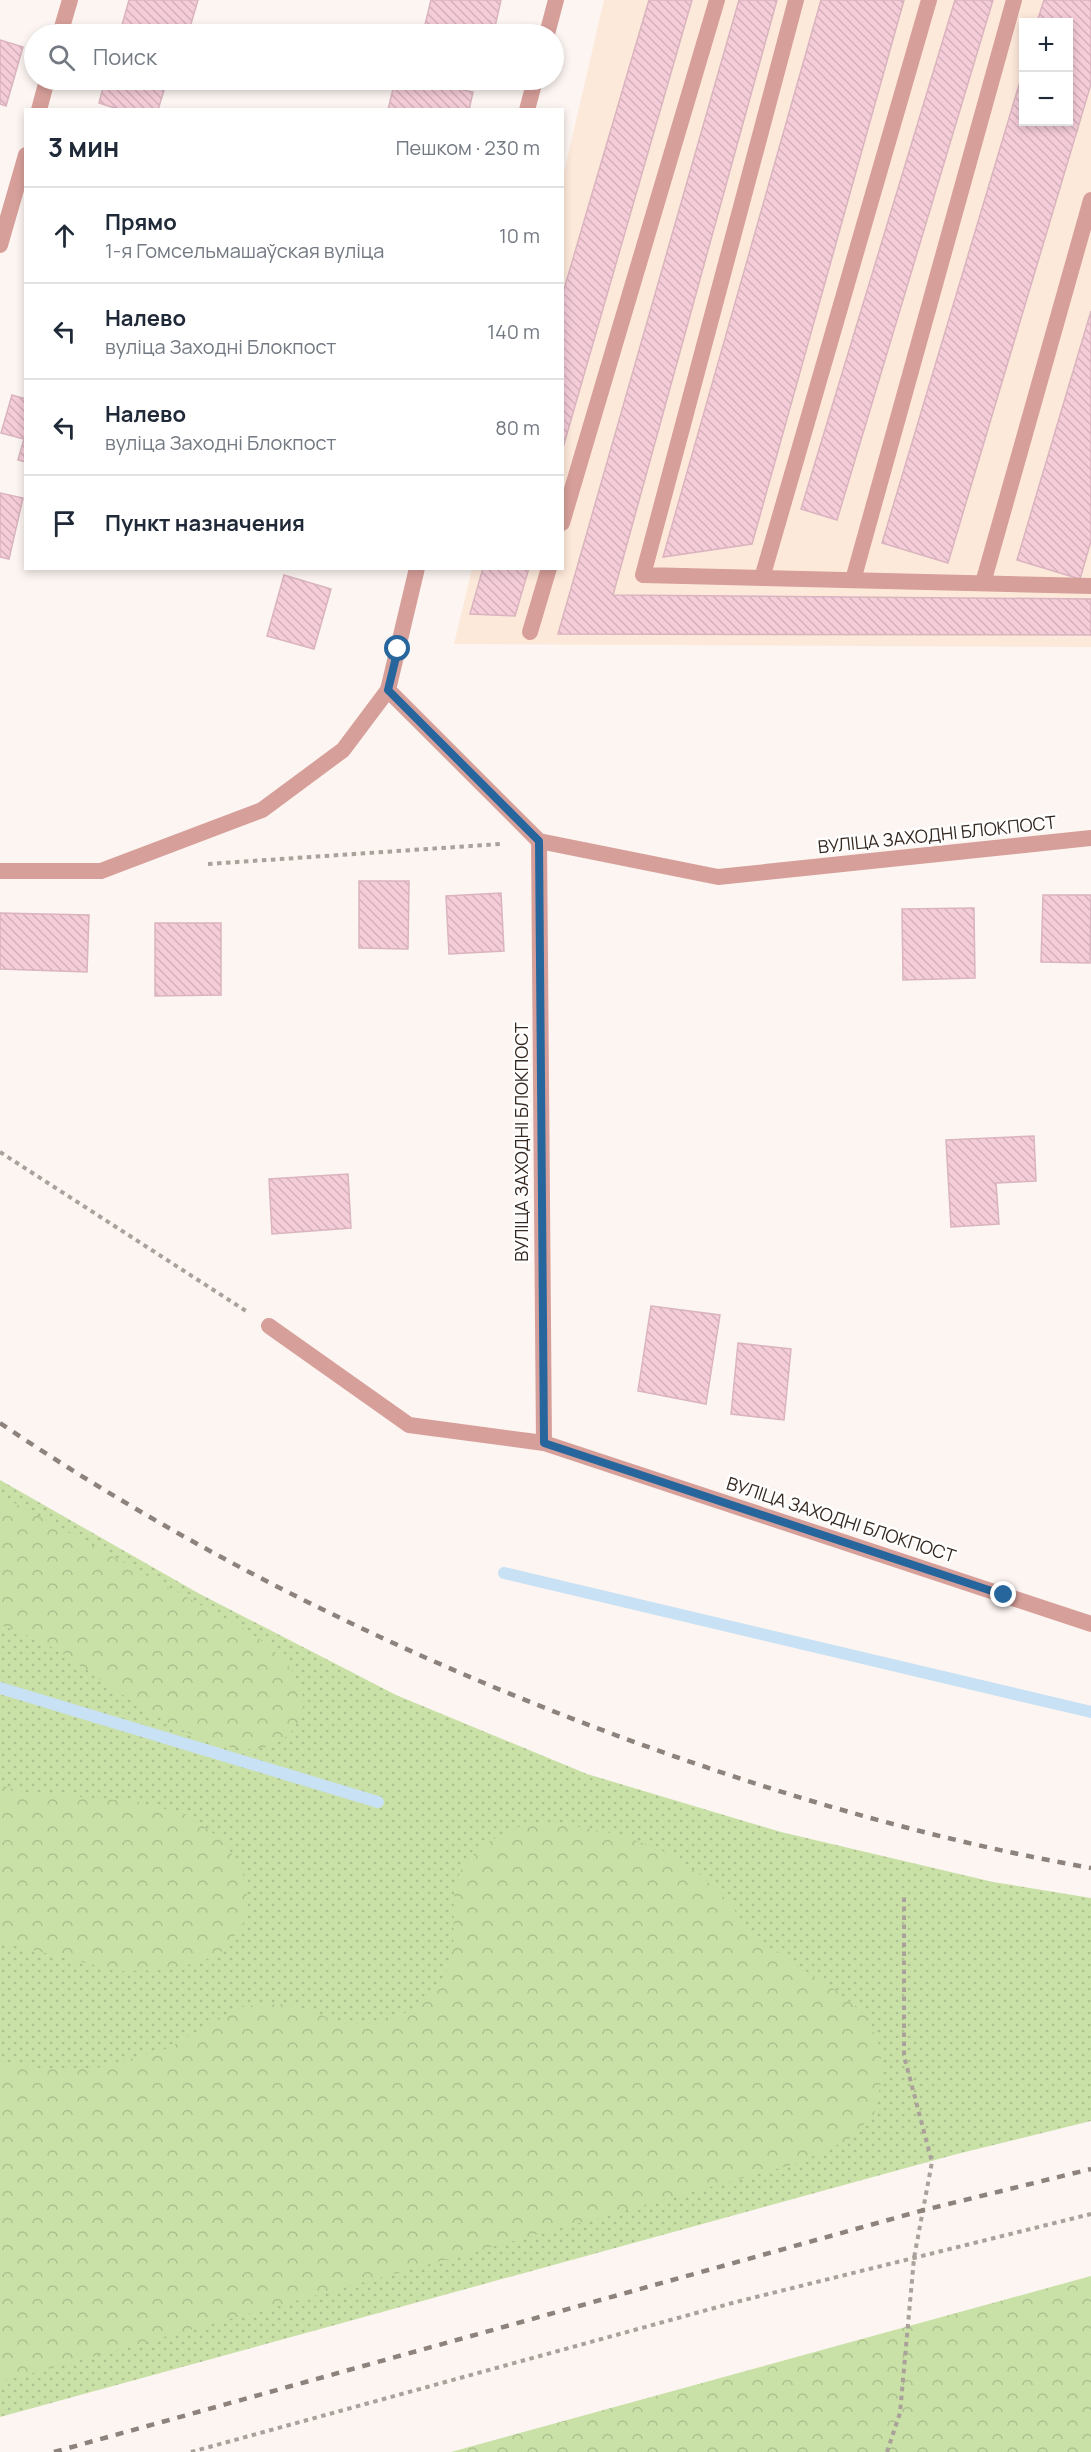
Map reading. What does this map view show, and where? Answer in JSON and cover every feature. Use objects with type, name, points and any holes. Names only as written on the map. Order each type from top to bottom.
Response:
[{"type":"street","points":[[63,24],[70,0]]},
{"type":"street","points":[[550,24],[556,0]]},
{"type":"street","points":[[564,516],[717,0]]},
{"type":"street","points":[[796,0],[643,575],[1091,585]]},
{"type":"street","points":[[762,578],[928,0]]},
{"type":"street","points":[[853,580],[1014,0]]},
{"type":"street","points":[[40,108],[44,90]]},
{"type":"street","points":[[528,108],[532,90]]},
{"type":"street","points":[[0,245],[24,162]]},
{"type":"street","points":[[983,583],[1091,200]]},
{"type":"street","points":[[0,871],[101,871],[262,810],[343,750],[388,690],[417,570]]},
{"type":"street","points":[[530,632],[548,570]]},
{"type":"street","points":[[388,690],[539,841]]},
{"type":"street","name":"ВУЛІЦА ЗАХОДНІ БЛОКПОСТ","points":[[544,1443],[539,841],[718,877],[1091,838]]},
{"type":"street","name":"ВУЛІЦА ЗАХОДНІ БЛОКПОСТ","points":[[269,1326],[409,1425],[544,1443],[1091,1624]]},
{"type":"path","points":[[208,864],[539,841]]},
{"type":"path","points":[[0,1152],[269,1326]]},
{"type":"path","points":[[887,2452],[900,2413],[914,2258],[932,2162],[904,2056],[904,1896]]},
{"type":"path","points":[[191,2452],[736,2302],[1091,2214]]},
{"type":"shaded area","points":[[604,0],[1091,0],[1091,647],[454,644],[472,570],[564,570],[564,173]]},
{"type":"green space","points":[[0,1480],[198,1593],[396,1695],[587,1774],[781,1832],[993,1882],[1091,1898],[1091,2121],[957,2154],[0,2417]]},
{"type":"green space","points":[[0,1495],[248,1631],[270,1647],[289,1666],[301,1688],[302,1711],[294,1728],[272,1745],[246,1749],[216,1743],[184,1731],[153,1714],[50,1646],[0,1625]]},
{"type":"green space","points":[[0,1785],[23,1792],[138,1802],[188,1815],[225,1842],[248,1884],[244,1924],[219,1955],[172,1970],[119,1971],[0,1942]]},
{"type":"green space","points":[[559,1823],[621,1835],[665,1852],[700,1875],[727,1900],[745,1924],[770,1948],[837,1991],[866,2016],[881,2049],[881,2082],[874,2114],[848,2140],[798,2163],[0,2382],[0,2061],[37,2068],[97,2068],[166,2049],[243,2006],[282,2004],[312,2010],[339,2024],[373,2024],[413,2010],[440,1986],[453,1955],[454,1887],[465,1861],[490,1841],[523,1825]]},
{"type":"green space","points":[[1091,2276],[1091,2452],[451,2452]]},
{"type":"building","points":[[129,0],[198,0],[191,24],[122,24]]},
{"type":"building","points":[[431,0],[501,0],[496,24],[425,24]]},
{"type":"building","points":[[649,0],[692,0],[564,444],[564,289]]},
{"type":"building","points":[[739,0],[777,0],[613,595],[1091,599],[1091,635],[558,634]]},
{"type":"building","points":[[821,0],[904,0],[752,544],[663,557]]},
{"type":"building","points":[[955,0],[993,0],[837,520],[801,509]]},
{"type":"building","points":[[1044,0],[1091,0],[1091,84],[948,563],[882,543],[1019,85],[1019,126],[1073,126],[1073,18],[1038,18]]},
{"type":"building","points":[[0,40],[23,47],[6,106],[0,104]]},
{"type":"building","points":[[102,90],[164,90],[159,108],[115,108],[99,103]]},
{"type":"building","points":[[393,90],[473,92],[469,108],[388,108]]},
{"type":"building","points":[[1091,311],[1091,541],[1080,579],[1017,560]]},
{"type":"building","points":[[12,395],[24,398],[24,439],[1,433]]},
{"type":"building","points":[[24,439],[24,462],[18,460]]},
{"type":"building","points":[[0,493],[23,498],[9,559],[0,557]]},
{"type":"building","points":[[482,570],[528,570],[515,616],[470,614]]},
{"type":"building","points":[[284,575],[331,589],[314,649],[267,636]]},
{"type":"building","points":[[359,881],[409,881],[408,949],[359,948]]},
{"type":"building","points":[[501,893],[504,951],[449,954],[446,896]]},
{"type":"building","points":[[1043,895],[1091,895],[1090,963],[1041,962]]},
{"type":"building","points":[[974,908],[975,978],[903,980],[902,909]]},
{"type":"building","points":[[0,913],[89,915],[87,972],[0,969]]},
{"type":"building","points":[[155,923],[221,923],[221,995],[155,996]]},
{"type":"building","points":[[1034,1136],[1036,1181],[996,1183],[999,1224],[951,1227],[946,1140]]},
{"type":"building","points":[[348,1174],[351,1228],[272,1234],[269,1179]]},
{"type":"building","points":[[651,1306],[720,1315],[706,1404],[638,1391]]},
{"type":"building","points":[[738,1343],[791,1349],[784,1420],[731,1414]]},
{"type":"waterway","points":[[504,1573],[1091,1712]]},
{"type":"waterway","points":[[0,1688],[378,1802]]},
{"type":"railway","points":[[0,1423],[72,1470],[220,1556],[373,1634],[530,1702],[610,1733],[787,1794],[968,1843],[1091,1868]]},
{"type":"railway","points":[[54,2452],[924,2210],[1091,2169]]},
{"type":"route","points":[[398,649],[388,690],[539,841],[544,1443],[1004,1595]]}]
